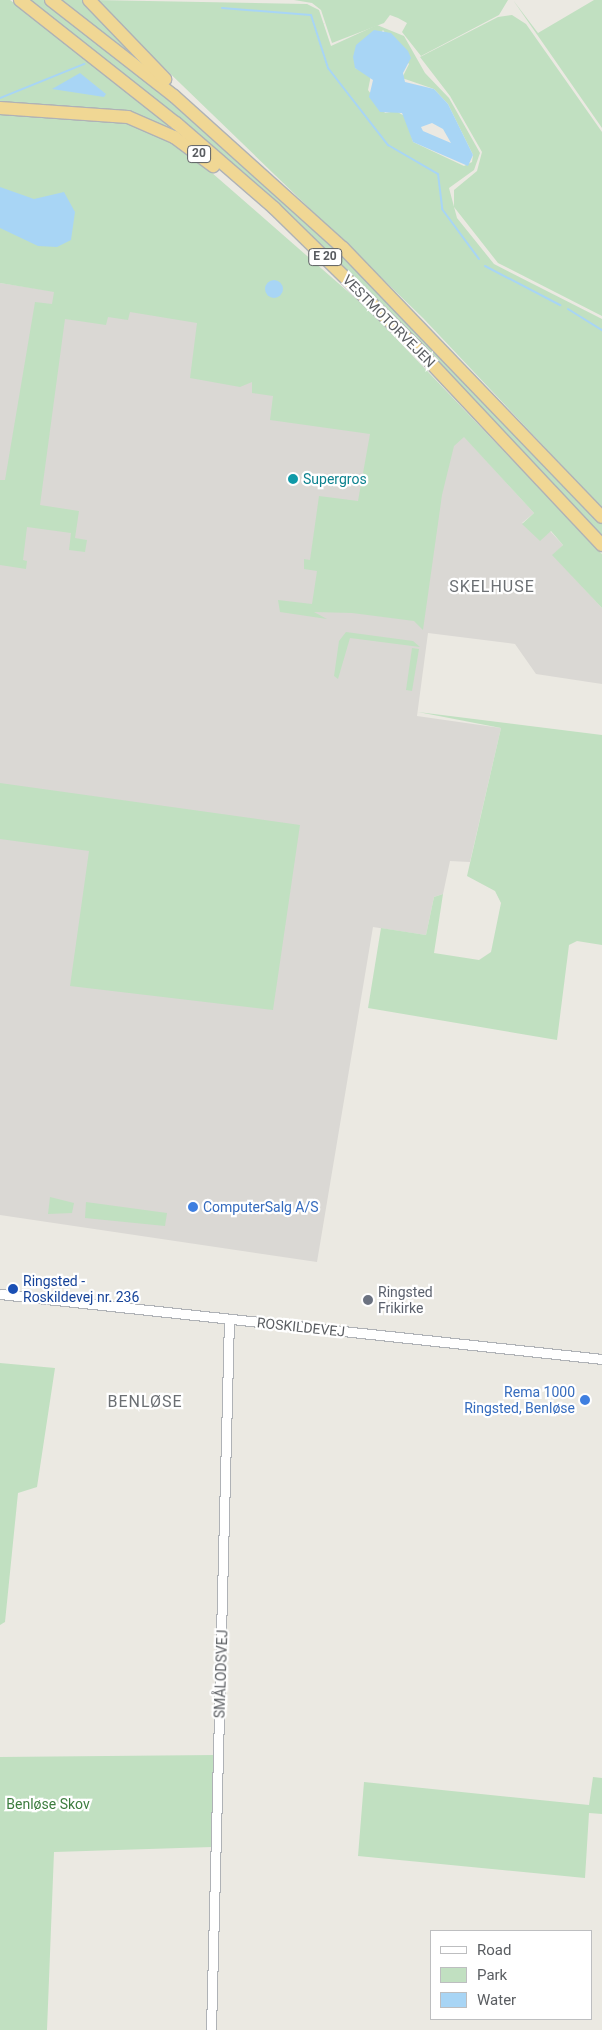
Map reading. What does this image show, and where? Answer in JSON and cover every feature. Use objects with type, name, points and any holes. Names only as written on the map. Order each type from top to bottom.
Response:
[{"type":"highway","name":"VESTMOTORVEJEN","points":[[20,0],[189,134],[358,289],[602,545]]},
{"type":"highway","name":"VESTMOTORVEJEN","points":[[51,0],[253,164],[412,316],[602,517]]},
{"type":"highway","name":"20","points":[[89,0],[253,164]]},
{"type":"highway","name":"20","points":[[0,108],[90,111],[156,128],[207,161],[358,289]]},
{"type":"street","name":"ROSKILDEVEJ","points":[[0,1294],[602,1359]]},
{"type":"street","name":"SMÅLODSVEJ","points":[[211,2030],[229,1319]]},
{"type":"shaded area","points":[[0,283],[377,341],[534,513],[522,523],[550,531],[563,545],[553,555],[602,608],[602,684],[536,674],[515,644],[428,633],[417,716],[501,728],[470,862],[450,861],[443,894],[434,897],[426,935],[373,927],[317,1262],[0,1215]]},
{"type":"green space","points":[[0,0],[10,0],[193,145],[159,126],[0,105]]},
{"type":"green space","points":[[26,0],[45,0],[179,106],[360,269],[602,523],[602,538],[404,329]]},
{"type":"green space","points":[[61,0],[85,0],[137,58]]},
{"type":"green space","points":[[94,0],[307,4],[319,10],[331,46],[377,25],[404,36],[425,73],[449,98],[480,153],[474,170],[449,188],[457,218],[494,264],[602,319],[602,508],[423,318]],"holes":[[[383,30],[409,64],[402,78],[434,89],[448,104],[473,155],[472,162],[464,166],[413,142],[406,117],[396,111],[385,113],[368,90],[371,75],[355,68]]]},
{"type":"green space","points":[[294,0],[508,0],[499,15],[421,56],[402,32],[407,23],[398,18],[390,15],[384,23],[332,43],[321,10],[312,3]]},
{"type":"green space","points":[[513,0],[538,33],[594,0],[602,0],[602,128]]},
{"type":"green space","points":[[512,15],[526,24],[602,132],[602,316],[498,263],[454,207],[454,190],[477,171],[482,152],[450,96],[420,57],[498,17]]},
{"type":"green space","points":[[0,112],[129,122],[188,152],[369,310],[602,554],[602,608],[552,555],[563,545],[551,531],[540,541],[522,524],[534,513],[464,437],[454,446],[442,495],[423,630],[414,621],[352,613],[314,612],[327,619],[280,612],[278,600],[312,604],[317,571],[304,569],[304,559],[310,560],[319,496],[358,501],[370,434],[270,420],[273,396],[252,393],[252,382],[240,387],[190,378],[197,323],[130,312],[128,320],[108,317],[106,325],[65,319],[40,505],[79,511],[75,538],[87,540],[85,552],[69,550],[71,533],[27,527],[23,560],[27,561],[26,569],[0,565],[0,480],[5,480],[35,302],[52,304],[54,292],[0,283]]},
{"type":"green space","points":[[346,632],[413,641],[420,647],[350,638],[338,679],[334,676],[339,641]]},
{"type":"green space","points":[[412,648],[419,649],[412,691],[406,690]]},
{"type":"green space","points":[[418,712],[602,735],[602,945],[577,941],[569,945],[557,1040],[368,1008],[381,928],[426,935],[434,897],[443,894],[434,953],[479,960],[491,952],[501,903],[495,891],[467,876],[501,728]]},
{"type":"green space","points":[[0,783],[300,825],[273,1010],[70,986],[89,851],[0,839]]},
{"type":"green space","points":[[50,1197],[74,1203],[72,1213],[48,1214]]},
{"type":"green space","points":[[86,1202],[167,1213],[165,1226],[85,1218]]},
{"type":"green space","points":[[0,1363],[55,1368],[37,1487],[18,1493],[5,1622],[0,1625]]},
{"type":"green space","name":"Benløse Skov","points":[[214,1755],[212,1847],[54,1852],[47,2030],[0,2030],[0,1757]]},
{"type":"green space","points":[[593,1777],[602,1778],[602,1814],[589,1813],[585,1878],[358,1856],[364,1782],[589,1805]]},
{"type":"water","points":[[374,30],[391,33],[408,51],[411,58],[403,73],[405,82],[434,89],[448,104],[473,155],[468,166],[413,142],[402,113],[380,112],[369,97],[373,80],[355,68],[353,57],[356,45]],"holes":[[[432,123],[443,129],[451,143],[423,131],[421,127]]]},
{"type":"water","points":[[80,73],[106,94],[104,97],[52,89]]},
{"type":"water","points":[[0,187],[34,199],[64,192],[75,212],[71,240],[57,247],[38,246],[0,228]]},
{"type":"water","points":[[274,280],[280,283],[283,289],[280,295],[274,298],[268,295],[265,289],[268,283]]},
{"type":"waterway","points":[[222,8],[311,15],[328,68],[388,145],[438,174],[442,209],[479,259]]},
{"type":"waterway","points":[[0,98],[84,64]]},
{"type":"waterway","points":[[485,266],[560,305]]},
{"type":"waterway","points":[[568,309],[602,330]]},
{"type":"place","name":"Supergros","points":[[293,479]]},
{"type":"place","name":"ComputerSalg A/S","points":[[193,1207]]},
{"type":"place","name":"Ringsted - Roskildevej nr. 236","points":[[13,1289]]},
{"type":"place","name":"Ringsted Frikirke","points":[[368,1300]]},
{"type":"place","name":"Rema 1000 Ringsted, Benløse","points":[[585,1400]]},
{"type":"district","name":"SKELHUSE","points":[[492,587]]},
{"type":"district","name":"BENLØSE","points":[[145,1402]]}]
